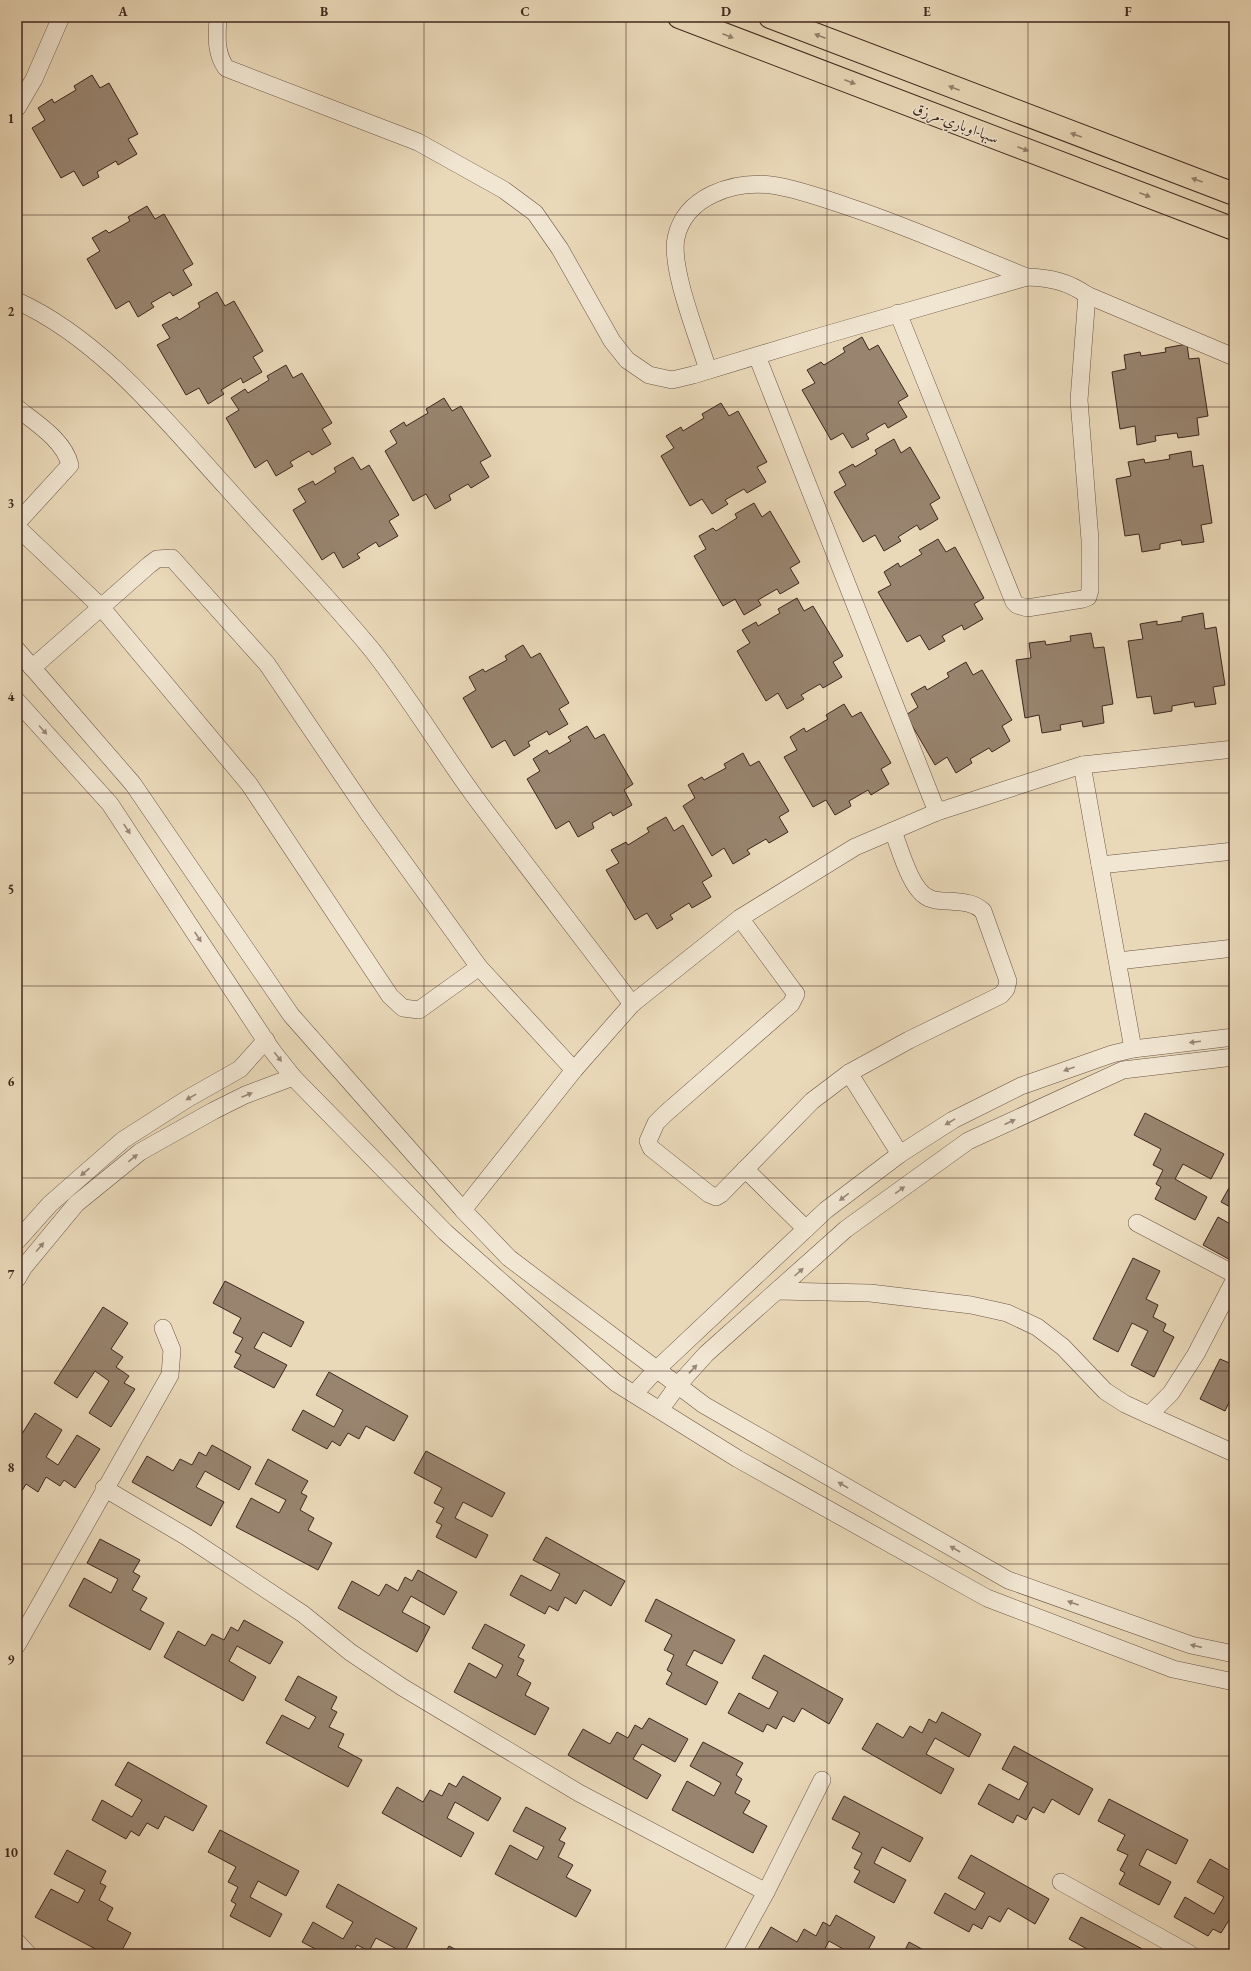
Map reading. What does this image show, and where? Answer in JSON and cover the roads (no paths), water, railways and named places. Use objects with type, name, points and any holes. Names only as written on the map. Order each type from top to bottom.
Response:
[{"type":"highway","name":"سبها-اوباري-مرزق","points":[[679,17],[1234,228]]},
{"type":"highway","points":[[770,17],[1234,194]]},
{"type":"street","points":[[17,108],[34,79],[61,17]]},
{"type":"street","points":[[218,17],[217,50],[220,60],[226,68],[418,142],[504,190],[535,213],[560,249],[612,342],[627,360],[649,375],[672,380],[898,313],[1027,277],[1049,278],[1066,282],[1087,295],[1234,357]]},
{"type":"street","points":[[708,370],[678,275],[676,238],[682,222],[700,201],[712,194],[738,186],[771,185],[826,199],[884,219],[1027,277]]},
{"type":"street","points":[[898,313],[1014,602],[1017,605],[1027,608],[1083,599],[1088,596],[1090,590],[1090,540],[1079,400],[1087,295]]},
{"type":"street","points":[[17,301],[37,310],[70,332],[96,353],[145,398],[315,584],[373,652],[474,796],[632,1004]]},
{"type":"street","points":[[757,356],[938,812]]},
{"type":"street","points":[[17,408],[60,444],[68,454],[70,465],[17,523]]},
{"type":"street","points":[[17,527],[101,607],[248,784],[390,996],[403,1008],[419,1010],[479,967]]},
{"type":"street","points":[[32,668],[157,559],[172,558],[267,664],[368,813],[479,967],[574,1070]]},
{"type":"street","points":[[17,650],[132,784],[291,1015],[463,1210],[509,1258],[704,1405],[1008,1580],[1191,1645],[1234,1654]]},
{"type":"street","points":[[17,701],[110,804],[266,1040],[293,1077],[445,1232],[616,1382],[738,1460],[987,1598],[1173,1669],[1234,1682]]},
{"type":"street","points":[[463,1210],[574,1070],[632,1004],[740,918],[855,847],[938,812],[1082,765],[1234,749]]},
{"type":"street","points":[[1082,765],[1133,1049]]},
{"type":"street","points":[[740,918],[796,994],[795,998],[791,1004],[665,1114],[656,1123],[648,1141],[651,1148],[713,1196],[721,1194],[812,1101],[849,1073],[909,1040],[1001,995],[1006,989],[1008,981],[983,910],[977,906],[966,903],[941,901],[925,896],[912,878],[893,831]]},
{"type":"street","points":[[1100,865],[1234,852]]},
{"type":"street","points":[[1118,962],[1234,948]]},
{"type":"street","points":[[634,1394],[656,1369],[826,1210],[900,1154],[953,1120],[1021,1086],[1112,1054],[1133,1049],[1234,1037]]},
{"type":"street","points":[[17,1241],[50,1204],[123,1140],[187,1099],[240,1069],[266,1040]]},
{"type":"street","points":[[660,1410],[678,1385],[706,1354],[846,1229],[968,1141],[1123,1070],[1234,1057]]},
{"type":"street","points":[[849,1073],[900,1154]]},
{"type":"street","points":[[17,1279],[24,1267],[76,1204],[140,1152],[213,1111],[245,1095],[293,1077]]},
{"type":"street","points":[[745,1169],[806,1229]]},
{"type":"street","points":[[1137,1223],[1234,1274]]},
{"type":"street","points":[[1149,1415],[1171,1393],[1196,1354],[1234,1281]]},
{"type":"street","points":[[777,1291],[870,1293],[971,1305],[1007,1313],[1037,1327],[1063,1347],[1104,1391],[1125,1404],[1234,1453]]},
{"type":"street","points":[[17,1646],[104,1488],[170,1375],[172,1350],[163,1328]]},
{"type":"street","points":[[104,1488],[187,1537],[290,1606],[350,1652],[402,1687],[579,1793],[766,1892]]},
{"type":"street","points":[[732,1954],[766,1892],[822,1780]]},
{"type":"street","points":[[1060,1882],[1190,1954]]},
{"type":"street","points":[[17,1942],[28,1954]]}]
